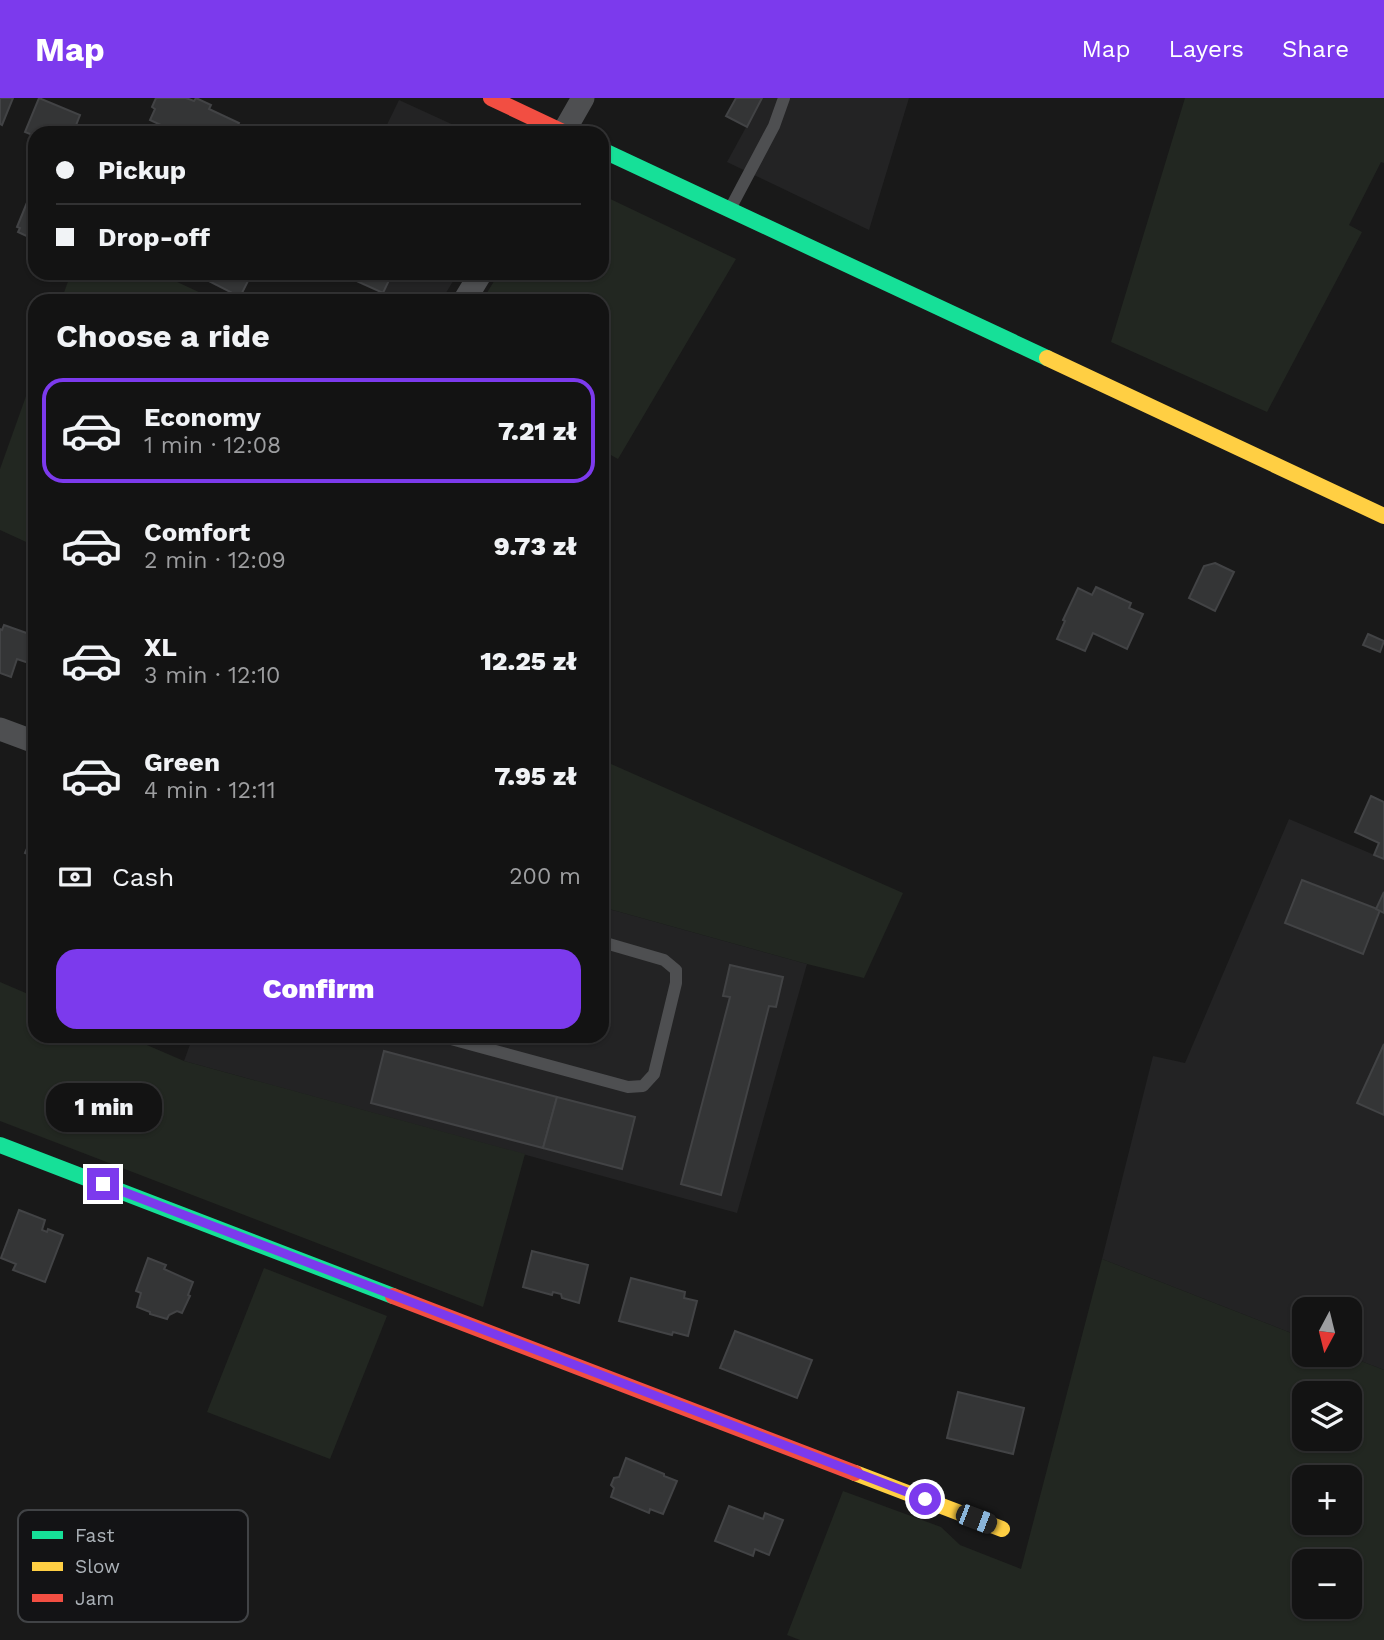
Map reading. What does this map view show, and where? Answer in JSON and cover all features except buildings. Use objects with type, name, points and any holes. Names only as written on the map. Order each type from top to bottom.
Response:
[{"type":"street","points":[[491,98],[549,126]]},
{"type":"street","points":[[568,126],[583,98]]},
{"type":"street","points":[[609,153],[1384,516]]},
{"type":"street","points":[[0,729],[28,739]]},
{"type":"street","points":[[0,1144],[1002,1529]]},
{"type":"lane","points":[[730,209],[774,125],[785,98]]},
{"type":"lane","points":[[466,1043],[628,1087],[643,1086],[654,1074],[676,983],[676,970],[664,960],[609,944]]},
{"type":"shaded area","points":[[762,98],[909,98],[869,230],[727,162]]},
{"type":"shaded area","points":[[1185,98],[1384,98],[1384,163],[1381,162],[1349,225],[1362,232],[1267,412],[1111,342]]},
{"type":"shaded area","points":[[399,100],[456,126],[386,126]]},
{"type":"shaded area","points":[[609,198],[736,259],[618,459],[609,454],[609,294],[486,294],[495,280],[609,280]]},
{"type":"shaded area","points":[[68,280],[173,280],[203,294],[64,294]]},
{"type":"shaded area","points":[[389,280],[454,280],[445,294],[383,294]]},
{"type":"shaded area","points":[[28,391],[28,543],[0,530],[0,469]]},
{"type":"shaded area","points":[[609,763],[903,893],[864,978],[609,909]]},
{"type":"shaded area","points":[[1289,819],[1384,859],[1384,1370],[1362,1362],[1362,1297],[1292,1297],[1292,1333],[1102,1259],[1153,1056],[1185,1063]]},
{"type":"shaded area","points":[[609,909],[807,964],[737,1213],[184,1061],[190,1043],[609,1043]]},
{"type":"shaded area","points":[[0,982],[28,994],[28,1043],[142,1043],[184,1061],[525,1154],[483,1307],[0,1121]]},
{"type":"shaded area","points":[[1102,1259],[1292,1333],[1292,1367],[1362,1367],[1362,1362],[1384,1370],[1384,1640],[800,1640],[787,1635],[843,1491],[941,1527],[960,1545],[1021,1569]]},
{"type":"shaded area","points":[[264,1268],[387,1316],[330,1459],[207,1412]]},
{"type":"traffic: fast","points":[[609,153],[1047,358]]},
{"type":"traffic: fast","points":[[0,1145],[393,1296]]},
{"type":"traffic: slow","points":[[1047,358],[1384,516]]},
{"type":"traffic: slow","points":[[855,1473],[1002,1529]]},
{"type":"traffic: jam","points":[[491,98],[550,126]]},
{"type":"traffic: jam","points":[[393,1296],[855,1473]]},
{"type":"route","points":[[103,1184],[925,1499]]}]
